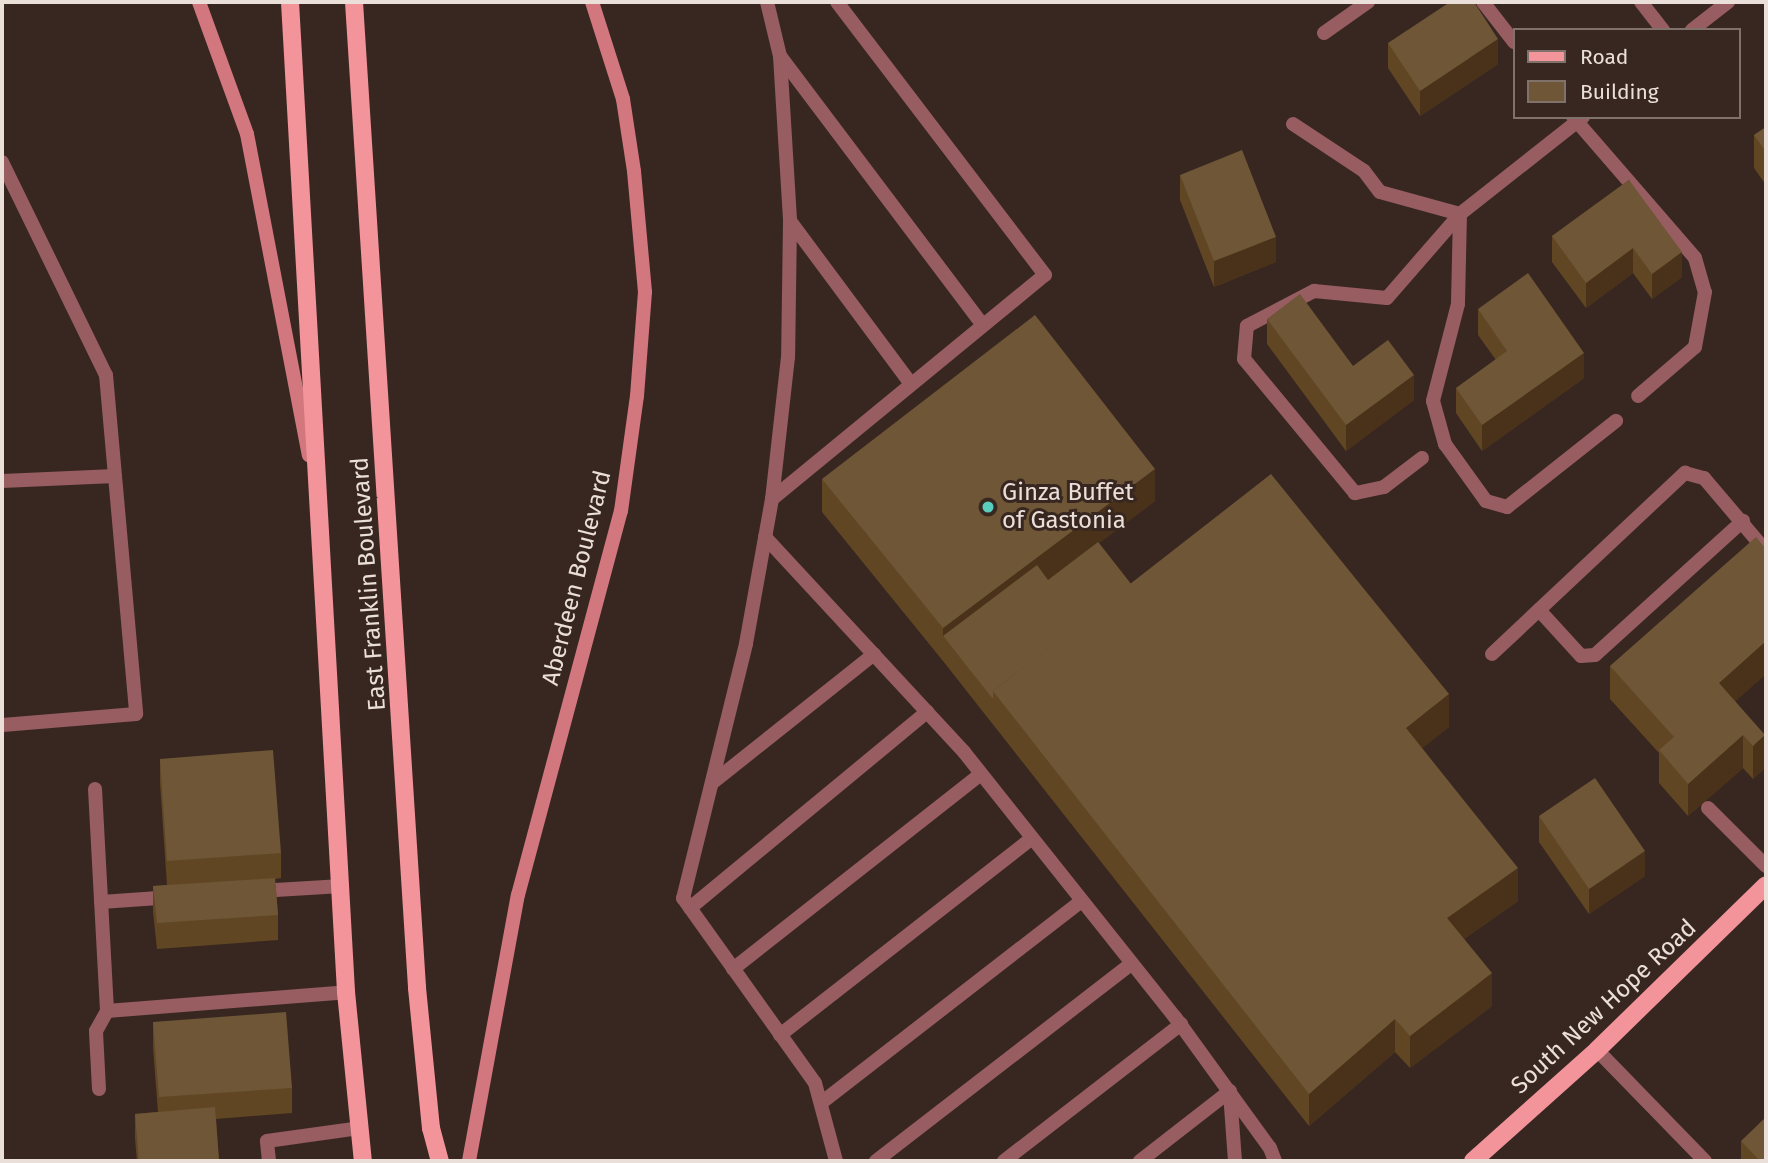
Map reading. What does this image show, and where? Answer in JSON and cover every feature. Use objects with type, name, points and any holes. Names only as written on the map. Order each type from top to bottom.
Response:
[{"type":"main road","points":[[199,2],[247,134],[318,503]]},
{"type":"main road","name":"East Franklin Boulevard","points":[[290,2],[346,992],[363,1161]]},
{"type":"main road","name":"East Franklin Boulevard","points":[[354,2],[417,988],[431,1128],[440,1161]]},
{"type":"main road","name":"Aberdeen Boulevard","points":[[469,1161],[518,895],[621,511],[637,396],[645,292],[634,171],[623,99],[592,2]]},
{"type":"main road","name":"South New Hope Road","points":[[1473,1161],[1597,1050],[1766,885]]},
{"type":"street","points":[[767,2],[780,56],[790,221],[789,357],[772,499],[746,643],[683,898],[816,1083],[836,1161]]},
{"type":"street","points":[[772,499],[1045,275],[837,2]]},
{"type":"street","points":[[1324,33],[1368,2]]},
{"type":"street","points":[[1483,2],[1512,39]]},
{"type":"street","points":[[1641,2],[1661,28]]},
{"type":"street","points":[[1695,28],[1728,2]]},
{"type":"street","points":[[780,56],[983,325]]},
{"type":"street","points":[[1422,458],[1384,487],[1355,493],[1244,359],[1247,326],[1314,291],[1387,298],[1460,215],[1577,119],[1695,258],[1705,292],[1695,346],[1638,396]]},
{"type":"street","points":[[1293,124],[1364,171],[1380,192],[1460,215]]},
{"type":"street","points":[[2,162],[106,375],[136,713],[2,725]]},
{"type":"street","points":[[1460,215],[1458,304],[1433,401],[1445,443],[1486,500],[1507,507],[1616,421]]},
{"type":"street","points":[[790,221],[911,384]]},
{"type":"street","points":[[1492,654],[1685,474],[1704,478],[1766,551]]},
{"type":"street","points":[[2,481],[115,476]]},
{"type":"street","points":[[1539,610],[1581,656],[1595,655],[1743,521]]},
{"type":"street","points":[[765,537],[981,774],[1080,902],[1181,1024],[1270,1148],[1275,1161]]},
{"type":"street","points":[[712,783],[874,654]]},
{"type":"street","points":[[690,908],[927,712]]},
{"type":"street","points":[[733,969],[981,774]]},
{"type":"street","points":[[95,789],[107,1011],[96,1031],[99,1089]]},
{"type":"street","points":[[1708,808],[1766,866]]},
{"type":"street","points":[[780,1035],[1031,839]]},
{"type":"street","points":[[248,892],[342,886]]},
{"type":"street","points":[[101,902],[195,896]]},
{"type":"street","points":[[821,1103],[1080,902]]},
{"type":"street","points":[[876,1161],[1131,964]]},
{"type":"street","points":[[107,1011],[346,992]]},
{"type":"street","points":[[1004,1161],[1181,1024]]},
{"type":"street","points":[[1597,1050],[1705,1161]]},
{"type":"street","points":[[1140,1161],[1230,1091]]},
{"type":"street","points":[[1230,1091],[1235,1161]]},
{"type":"street","points":[[269,1161],[267,1141],[359,1128]]},
{"type":"building","points":[[1450,2],[1474,2],[1498,39],[1420,91],[1388,43]]},
{"type":"building","points":[[1766,127],[1766,152],[1754,135]]},
{"type":"building","points":[[1242,150],[1276,237],[1214,261],[1180,175]]},
{"type":"building","points":[[1629,180],[1682,252],[1652,274],[1633,248],[1586,283],[1552,236]]},
{"type":"building","points":[[1528,273],[1584,353],[1482,425],[1456,388],[1507,351],[1478,309]]},
{"type":"building","points":[[1300,294],[1353,366],[1388,340],[1414,375],[1346,425],[1267,319]]},
{"type":"building","name":"Ginza Buffet of Gastonia","points":[[1035,315],[1155,469],[943,628],[822,479]]},
{"type":"building","points":[[1271,474],[1449,694],[1406,728],[1518,868],[1447,918],[1492,973],[1410,1036],[1395,1019],[1309,1094],[993,691]]},
{"type":"building","points":[[1756,537],[1766,549],[1766,641],[1719,683],[1765,735],[1753,746],[1743,735],[1688,784],[1659,750],[1674,737],[1610,666]]},
{"type":"building","points":[[1098,542],[1131,584],[993,691],[993,699],[943,636],[1037,565],[1048,580]]},
{"type":"building","points":[[273,750],[281,853],[167,861],[160,759]]},
{"type":"building","points":[[1595,778],[1645,851],[1589,889],[1539,816]]},
{"type":"building","points":[[275,878],[278,915],[157,923],[153,886]]},
{"type":"building","points":[[286,1012],[292,1088],[159,1097],[153,1022]]},
{"type":"building","points":[[215,1107],[219,1161],[139,1161],[135,1114]]},
{"type":"building","points":[[1766,1117],[1766,1161],[1760,1161],[1741,1141]]},
{"type":"place","name":"Ginza Buffet of Gastonia","points":[[988,507]]}]
